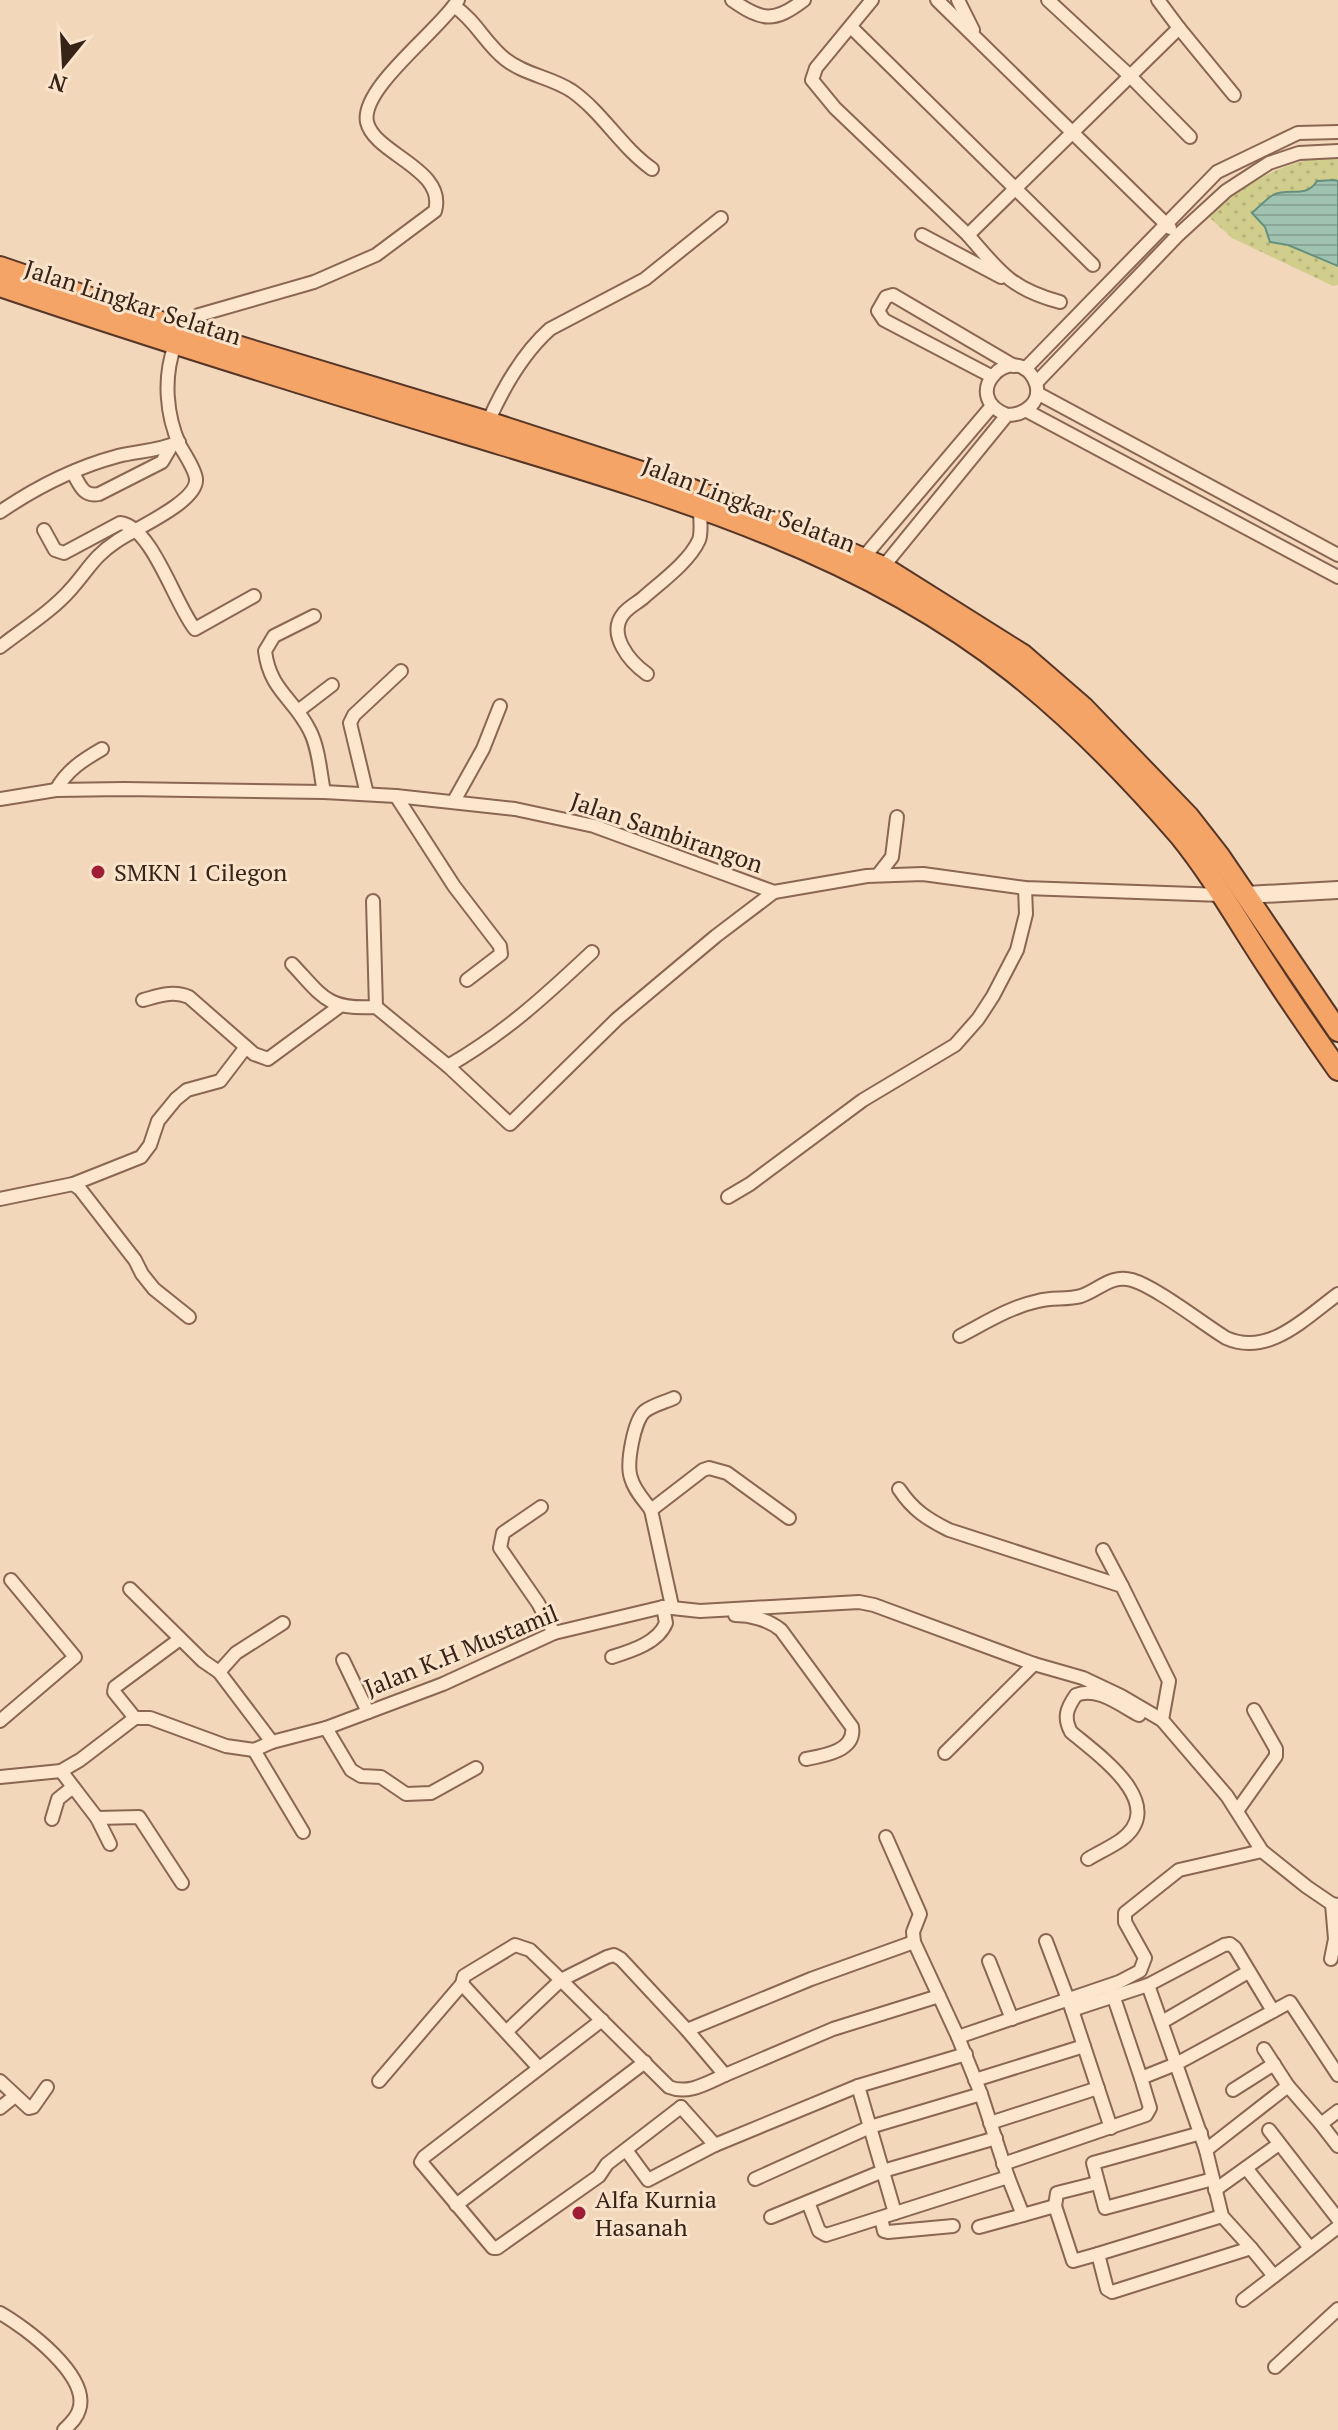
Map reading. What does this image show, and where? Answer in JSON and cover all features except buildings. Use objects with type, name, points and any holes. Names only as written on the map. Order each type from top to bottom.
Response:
[{"type":"highway","name":"Jalan Lingkar Selatan","points":[[0,267],[179,338],[669,490],[700,510],[774,537],[854,572],[982,639],[1023,655],[1083,707],[1188,816],[1338,1031]]},
{"type":"highway","name":"Jalan Lingkar Selatan","points":[[0,286],[488,422],[883,567],[982,639],[1060,712],[1180,837],[1338,1070]]},
{"type":"highway","points":[[1296,1008],[1315,997]]},
{"type":"street","points":[[732,0],[752,14],[770,18],[781,16],[804,0]]},
{"type":"street","points":[[872,0],[816,68],[812,80],[835,108],[968,235],[1008,280]]},
{"type":"street","points":[[937,0],[1178,235]]},
{"type":"street","points":[[958,0],[980,44]]},
{"type":"street","points":[[1048,0],[1190,137]]},
{"type":"street","points":[[1158,0],[1234,95]]},
{"type":"street","points":[[0,647],[72,589],[90,562],[118,539],[136,531],[186,498],[194,489],[196,478],[175,444],[167,387],[169,359],[179,338],[199,315],[314,282],[376,255],[435,211],[438,203],[429,182],[374,135],[367,115],[372,97],[456,3],[488,43],[508,61],[571,91],[596,110],[615,135],[652,169]]},
{"type":"street","points":[[851,27],[1093,265]]},
{"type":"street","points":[[968,235],[1179,28]]},
{"type":"street","points":[[1335,132],[1335,151],[1299,153],[1269,163],[1226,191],[1178,235],[1037,388],[1034,403],[1027,411],[1007,415],[992,406],[987,386],[991,376],[1001,368],[1019,367],[1165,223],[1217,172],[1298,133],[1335,132]]},
{"type":"street","points":[[488,422],[514,372],[538,339],[559,324],[645,279],[721,218]]},
{"type":"street","points":[[922,235],[1036,296],[1060,302]]},
{"type":"street","points":[[991,376],[884,320],[878,311],[886,297],[893,295],[1019,367],[1037,388],[1338,555]]},
{"type":"street","points":[[863,558],[992,406]]},
{"type":"street","points":[[1027,411],[1338,577]]},
{"type":"street","points":[[883,567],[1007,415]]},
{"type":"street","points":[[0,512],[24,496],[73,473],[121,455],[141,454],[175,444]]},
{"type":"street","points":[[73,473],[84,492],[99,494],[162,462],[175,444]]},
{"type":"street","points":[[647,674],[633,664],[617,633],[618,625],[625,611],[692,551],[700,537],[700,510]]},
{"type":"street","points":[[894,521],[910,534]]},
{"type":"street","points":[[44,530],[55,550],[64,553],[120,523],[130,525],[156,559],[193,628],[197,629],[254,596]]},
{"type":"street","points":[[314,616],[274,636],[265,651],[272,680],[298,711],[315,742],[324,792]]},
{"type":"street","points":[[367,794],[350,723],[354,715],[401,671]]},
{"type":"street","points":[[298,711],[332,685]]},
{"type":"street","points":[[454,801],[483,749],[500,706]]},
{"type":"street","points":[[56,790],[62,779],[80,762],[102,749]]},
{"type":"street","name":"Jalan Sambirangon","points":[[0,799],[56,790],[324,792],[396,796],[515,809],[594,826],[774,892],[878,875],[923,874],[1025,888],[1222,895]]},
{"type":"street","points":[[396,796],[454,886],[500,946],[501,954],[467,980]]},
{"type":"street","points":[[878,875],[892,857],[897,817]]},
{"type":"street","points":[[728,1197],[863,1100],[955,1045],[986,1008],[1017,950],[1026,914],[1025,888]]},
{"type":"street","points":[[1246,895],[1338,890]]},
{"type":"street","points":[[292,964],[316,991],[340,1006],[376,1007],[448,1066],[510,1124],[617,1019],[774,892]]},
{"type":"street","points":[[373,901],[376,1007]]},
{"type":"street","points":[[448,1066],[487,1043],[527,1013],[592,952]]},
{"type":"street","points":[[143,1000],[168,993],[189,997],[261,1057],[273,1057],[340,1006]]},
{"type":"street","points":[[0,1199],[73,1184],[141,1157],[150,1145],[158,1121],[176,1099],[187,1090],[220,1081],[246,1047]]},
{"type":"street","points":[[73,1184],[114,1232],[154,1289],[189,1317]]},
{"type":"street","points":[[960,1336],[1018,1306],[1043,1299],[1085,1294],[1110,1280],[1122,1278],[1143,1285],[1226,1338],[1239,1344],[1252,1344],[1277,1338],[1338,1294]]},
{"type":"street","points":[[612,1657],[635,1649],[658,1635],[666,1623],[667,1606],[651,1510],[630,1476],[628,1466],[635,1431],[642,1415],[646,1410],[674,1398]]},
{"type":"street","points":[[651,1510],[709,1468],[727,1473],[789,1518]]},
{"type":"street","points":[[899,1489],[922,1517],[949,1530],[1122,1586]]},
{"type":"street","points":[[541,1507],[503,1533],[500,1548],[538,1603],[554,1633]]},
{"type":"street","points":[[1103,1550],[1169,1681],[1162,1720]]},
{"type":"street","points":[[0,1721],[75,1657],[11,1580]]},
{"type":"street","points":[[130,1589],[203,1661],[219,1672],[272,1742]]},
{"type":"street","name":"Jalan K.H Mustamil","points":[[254,1750],[326,1728],[443,1684],[554,1633],[667,1606],[689,1610],[859,1602],[1102,1685],[1162,1720],[1237,1811],[1262,1851],[1335,1904]]},
{"type":"street","points":[[689,1610],[701,1616],[747,1615],[774,1624],[781,1630],[852,1727],[853,1734],[847,1745],[824,1756],[806,1759]]},
{"type":"street","points":[[219,1672],[236,1653],[283,1623]]},
{"type":"street","points":[[135,1718],[114,1692],[115,1687],[180,1639]]},
{"type":"street","points":[[343,1660],[368,1712]]},
{"type":"street","points":[[945,1753],[1034,1664]]},
{"type":"street","points":[[1088,1859],[1123,1839],[1134,1824],[1136,1810],[1134,1794],[1124,1777],[1071,1732],[1066,1722],[1066,1711],[1076,1695],[1086,1691],[1096,1693],[1173,1731]]},
{"type":"street","points":[[1237,1811],[1276,1756],[1276,1749],[1254,1710]]},
{"type":"street","points":[[0,1777],[61,1771],[135,1718],[150,1718],[226,1746],[254,1750],[303,1832]]},
{"type":"street","points":[[326,1728],[351,1770],[361,1776],[381,1777],[406,1794],[420,1795],[442,1789],[476,1768]]},
{"type":"street","points":[[61,1771],[97,1818],[110,1844]]},
{"type":"street","points":[[52,1819],[58,1799],[73,1787]]},
{"type":"street","points":[[97,1818],[139,1817],[182,1883]]},
{"type":"street","points":[[886,1837],[920,1914],[913,1932],[914,1942],[966,2054],[1023,2215]]},
{"type":"street","points":[[1070,2005],[1140,1971],[1145,1954],[1124,1917],[1125,1913],[1167,1878],[1196,1865],[1262,1851]]},
{"type":"street","points":[[1331,1959],[1335,1939],[1335,1904]]},
{"type":"street","points":[[1046,1941],[1111,2128]]},
{"type":"street","points":[[687,2030],[811,1979],[914,1942]]},
{"type":"street","points":[[958,2037],[1012,2019],[1148,1985],[1230,1944],[1273,2011]]},
{"type":"street","points":[[379,2081],[462,1984],[464,1976],[515,1945],[530,1950],[669,2087],[679,2091],[833,2029],[939,1996]]},
{"type":"street","points":[[507,2031],[561,1980],[614,1955],[687,2030],[725,2075]]},
{"type":"street","points":[[989,1961],[1012,2019]]},
{"type":"street","points":[[1162,2022],[1248,1972]]},
{"type":"street","points":[[462,1984],[539,2068]]},
{"type":"street","points":[[1148,1985],[1201,2133],[1222,2216],[1274,2276]]},
{"type":"street","points":[[1003,2164],[1149,2112],[1113,1995]]},
{"type":"street","points":[[1141,2078],[1176,2064],[1290,2002],[1338,2075]]},
{"type":"street","points":[[598,2015],[539,2068],[424,2157],[422,2166],[456,2205],[496,2249],[599,2176],[607,2164],[681,2107]]},
{"type":"street","points":[[975,2080],[1084,2046]]},
{"type":"street","points":[[1264,2049],[1288,2086],[1338,2146]]},
{"type":"street","points":[[626,2150],[648,2180],[715,2145],[858,2086],[966,2054]]},
{"type":"street","points":[[456,2205],[645,2062]]},
{"type":"street","points":[[1233,2090],[1274,2064]]},
{"type":"street","points":[[0,2081],[26,2106],[33,2107],[47,2087]]},
{"type":"street","points":[[858,2086],[895,2213]]},
{"type":"street","points":[[1206,2150],[1288,2086]]},
{"type":"street","points":[[990,2123],[1098,2088]]},
{"type":"street","points":[[679,2091],[681,2107],[715,2145]]},
{"type":"street","points":[[755,2179],[870,2127],[981,2094]]},
{"type":"street","points":[[0,2108],[15,2096]]},
{"type":"street","points":[[1321,2124],[1338,2111]]},
{"type":"street","points":[[1269,2130],[1338,2219]]},
{"type":"street","points":[[1201,2133],[1093,2163],[1105,2208],[1214,2184],[1246,2168],[1279,2144]]},
{"type":"street","points":[[771,2217],[883,2171],[996,2138]]},
{"type":"street","points":[[1246,2168],[1310,2248]]},
{"type":"street","points":[[808,2202],[822,2234],[1008,2177]]},
{"type":"street","points":[[1097,2183],[1057,2193],[1055,2206],[1073,2261],[1222,2216]]},
{"type":"street","points":[[979,2227],[1055,2206]]},
{"type":"street","points":[[881,2218],[884,2231],[888,2232],[953,2226]]},
{"type":"street","points":[[1243,2300],[1338,2227]]},
{"type":"street","points":[[1098,2254],[1107,2289],[1112,2292],[1251,2248]]},
{"type":"street","points":[[1275,2367],[1338,2309]]},
{"type":"street","points":[[0,2313],[33,2334],[55,2355],[77,2388],[81,2400],[79,2410],[64,2430]]},
{"type":"shaded area","points":[[1311,159],[1338,159],[1338,285],[1333,286],[1232,238],[1209,217],[1256,181],[1282,168]]},
{"type":"shaded area","points":[[1317,181],[1338,181],[1338,266],[1288,245],[1270,242],[1265,227],[1252,213],[1273,195],[1308,190]]},
{"type":"place","name":"SMKN 1 Cilegon","points":[[98,872]]},
{"type":"place","name":"Alfa Kurnia Hasanah","points":[[579,2213]]}]
